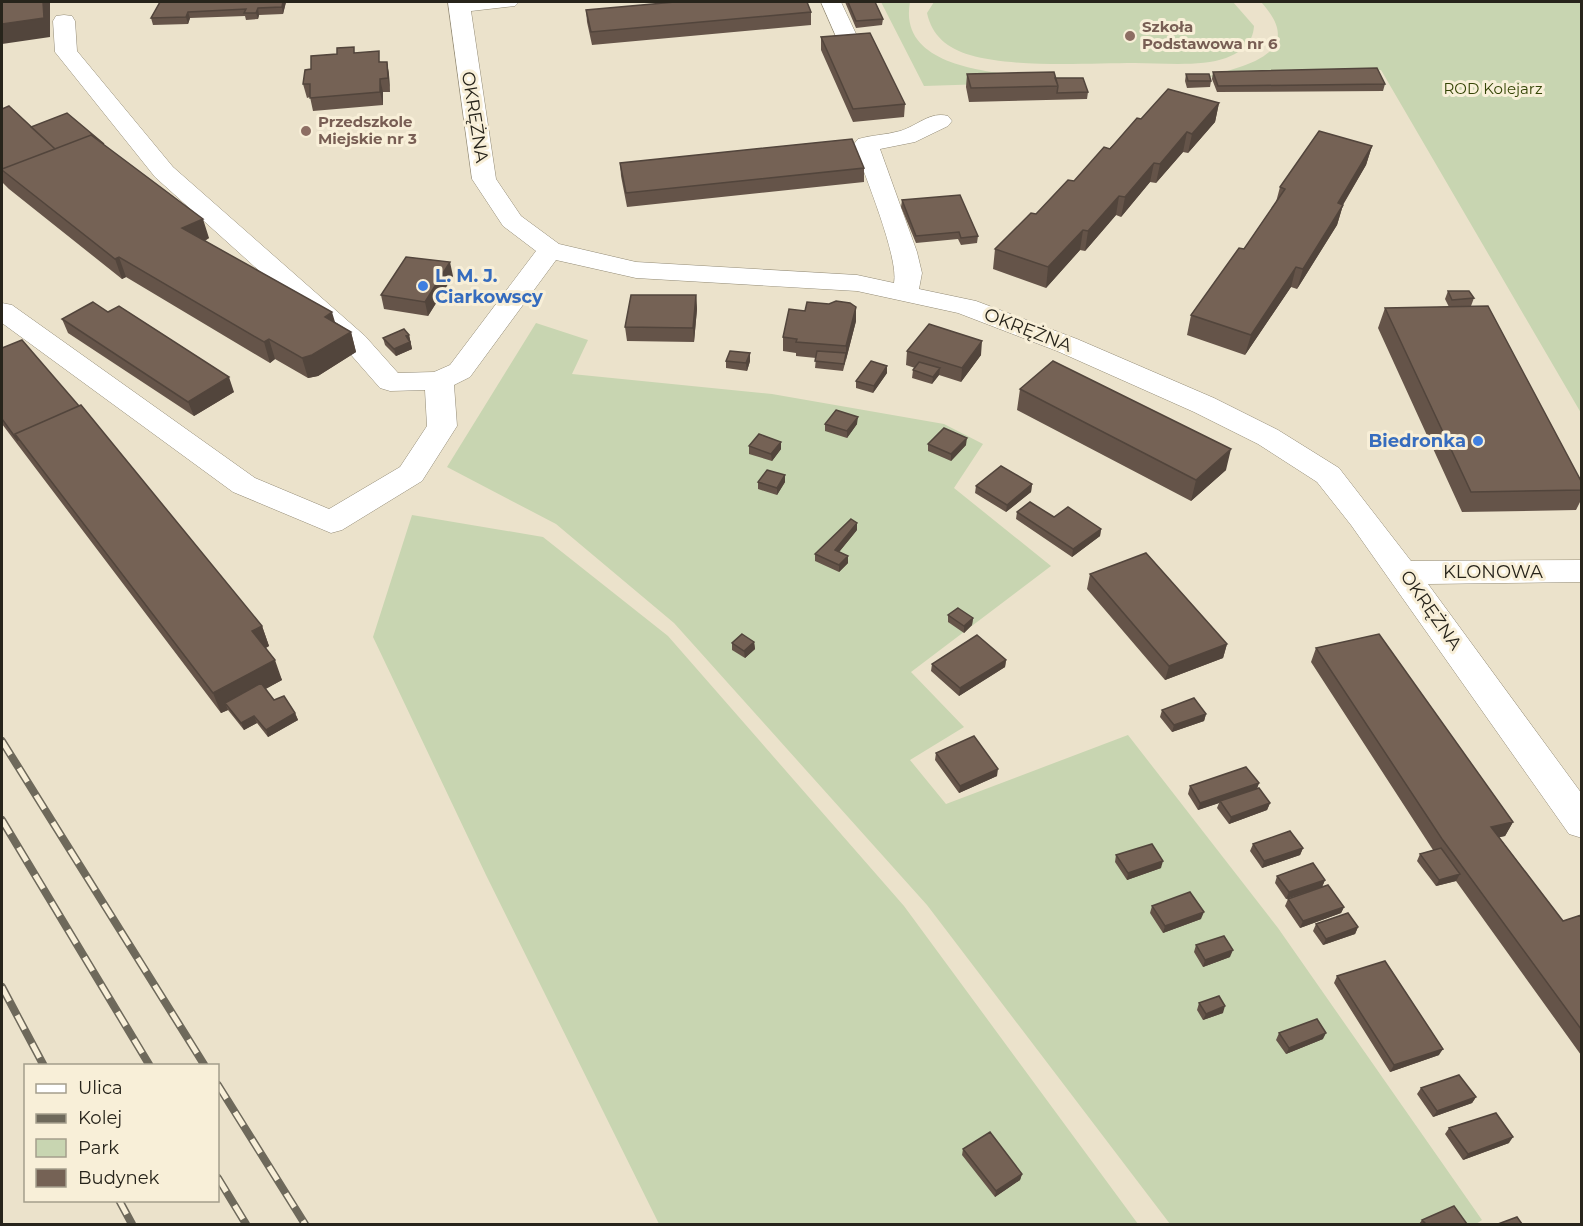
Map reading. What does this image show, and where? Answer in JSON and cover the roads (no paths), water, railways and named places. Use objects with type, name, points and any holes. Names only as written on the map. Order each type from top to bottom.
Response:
[{"type":"street","points":[[460,4],[508,2]]},
{"type":"street","points":[[831,2],[846,36]]},
{"type":"street","name":"OKRĘŻNA","points":[[460,4],[484,179],[512,221],[550,250],[636,270],[857,283],[966,307],[1067,345],[1204,405],[1268,437],[1328,475],[1404,573],[1581,823]]},
{"type":"street","points":[[64,21],[66,52],[164,172],[355,342],[390,382],[439,381],[460,372],[550,250]]},
{"type":"street","points":[[905,294],[909,273],[904,252],[866,144],[907,137],[940,121]]},
{"type":"street","points":[[2,311],[244,485],[331,522],[411,474],[442,426],[439,381]]},
{"type":"street","name":"KLONOWA","points":[[1404,573],[1581,571]]},
{"type":"railway","points":[[2,741],[204,1064]]},
{"type":"railway","points":[[2,820],[149,1064]]},
{"type":"railway","points":[[2,987],[43,1064]]},
{"type":"railway","points":[[219,1087],[305,1224]]},
{"type":"railway","points":[[219,1180],[246,1224]]},
{"type":"railway","points":[[120,1202],[132,1224]]},
{"type":"place","name":"Szkoła Podstawowa nr 6","points":[[1130,36]]},
{"type":"place","name":"Przedszkole Miejskie nr 3","points":[[306,131]]},
{"type":"place","name":"L. M. J. Ciarkowscy","points":[[423,286]]},
{"type":"place","name":"Biedronka","points":[[1478,441]]},
{"type":"park label","name":"ROD Kolejarz","points":[[1493,89]]}]
